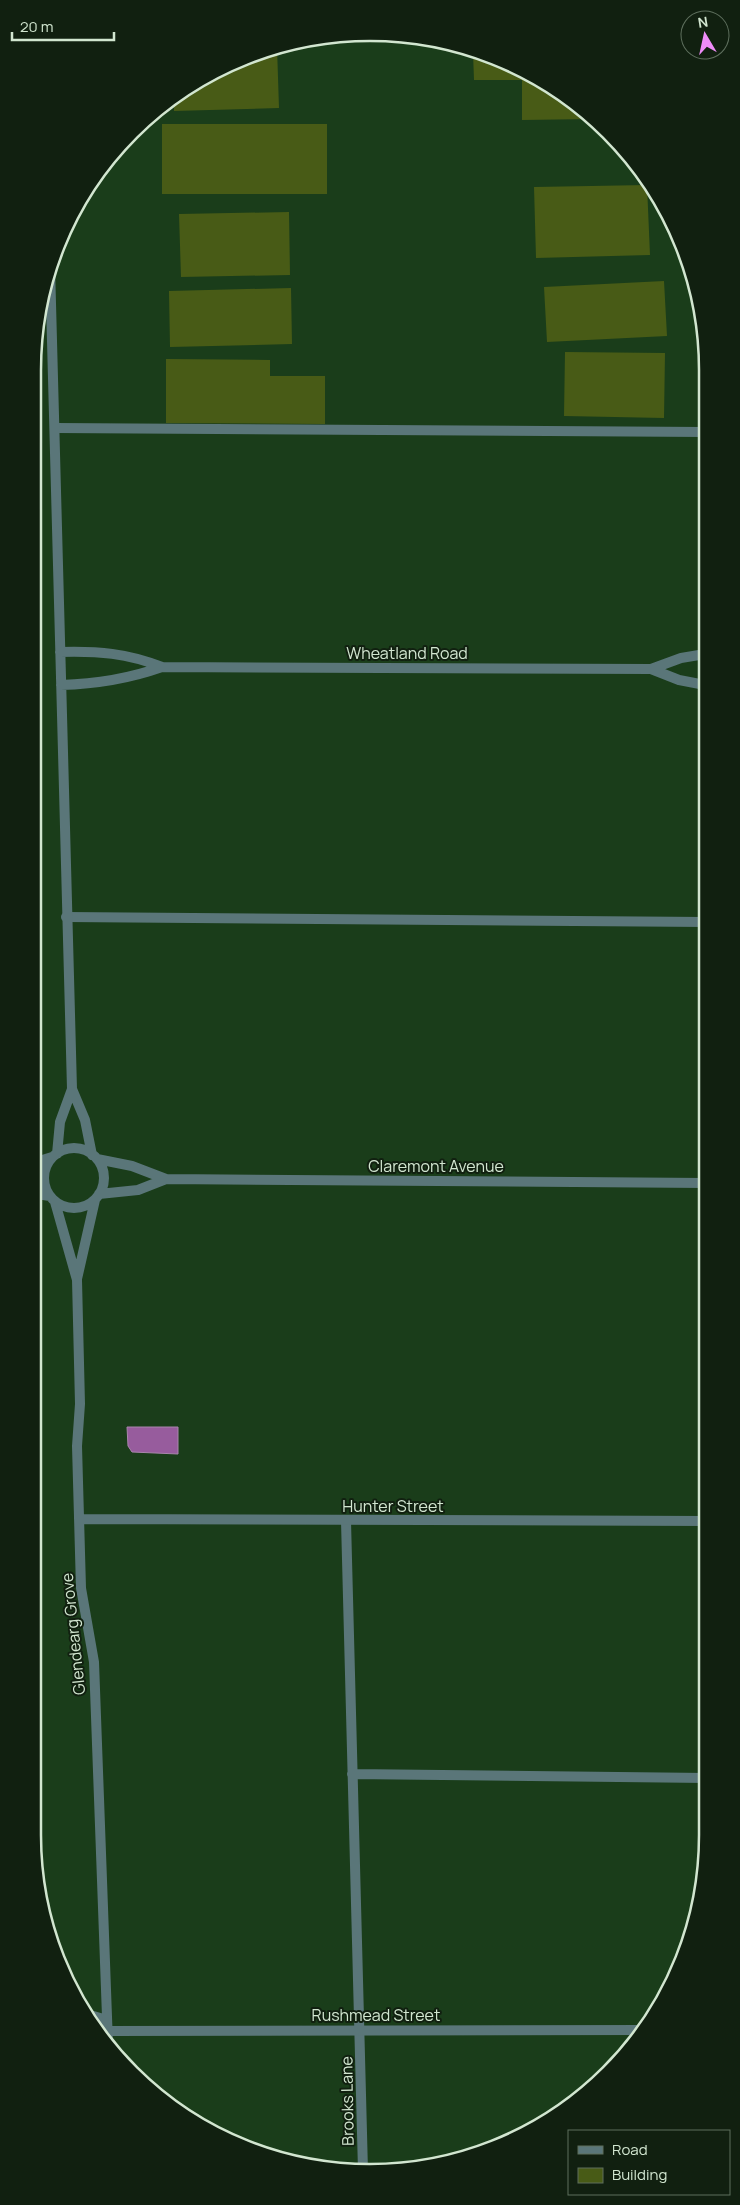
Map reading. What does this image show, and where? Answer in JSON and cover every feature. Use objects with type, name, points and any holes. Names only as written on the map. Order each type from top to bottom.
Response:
[{"type":"street","points":[[51,291],[72,1089],[85,1120],[94,1157]]},
{"type":"street","points":[[55,428],[699,432]]},
{"type":"street","name":"Wheatland Road","points":[[60,652],[98,651],[139,658],[162,668]]},
{"type":"street","name":"Wheatland Road","points":[[61,685],[98,684],[136,677],[162,668],[651,669],[681,658],[699,655]]},
{"type":"street","name":"Wheatland Road","points":[[651,669],[679,680],[699,684]]},
{"type":"street","points":[[66,917],[699,922]]},
{"type":"street","points":[[52,1199],[45,1187],[44,1176],[46,1166],[54,1156],[60,1122],[72,1089]]},
{"type":"street","points":[[41,1160],[74,1149],[83,1150],[94,1157],[102,1167],[104,1176],[97,1197],[86,1206],[65,1207],[52,1199],[41,1196]]},
{"type":"street","name":"Claremont Avenue","points":[[94,1157],[132,1166],[166,1178],[699,1183]]},
{"type":"street","name":"Claremont Avenue","points":[[97,1197],[138,1190],[166,1178]]},
{"type":"street","name":"Glendearg Grove","points":[[97,1197],[77,1280],[80,1404],[77,1446],[81,1588],[94,1662],[107,2033]]},
{"type":"street","name":"Glendearg Grove","points":[[52,1199],[77,1280]]},
{"type":"street","name":"Hunter Street","points":[[79,1519],[699,1521]]},
{"type":"street","name":"Brooks Lane","points":[[346,1521],[363,2164]]},
{"type":"street","points":[[352,1774],[699,1778]]},
{"type":"street","name":"Rushmead Street","points":[[99,2021],[107,2026],[360,2030],[635,2030]]},
{"type":"shaded area","points":[[127,1427],[178,1427],[178,1454],[132,1452],[128,1446]]},
{"type":"building","points":[[277,55],[279,108],[174,111],[174,106],[206,85],[244,66]]},
{"type":"building","points":[[473,58],[496,66],[534,85],[582,119],[522,120],[522,80],[474,80]]},
{"type":"building","points":[[162,124],[327,124],[327,194],[162,194]]},
{"type":"building","points":[[642,185],[647,194],[650,255],[536,258],[534,187]]},
{"type":"building","points":[[289,212],[290,275],[181,277],[179,214]]},
{"type":"building","points":[[664,281],[667,336],[547,342],[544,287]]},
{"type":"building","points":[[291,288],[292,344],[170,347],[169,291]]},
{"type":"building","points":[[565,352],[665,353],[664,418],[564,416]]},
{"type":"building","points":[[166,359],[270,360],[270,376],[325,376],[325,424],[166,423]]}]
